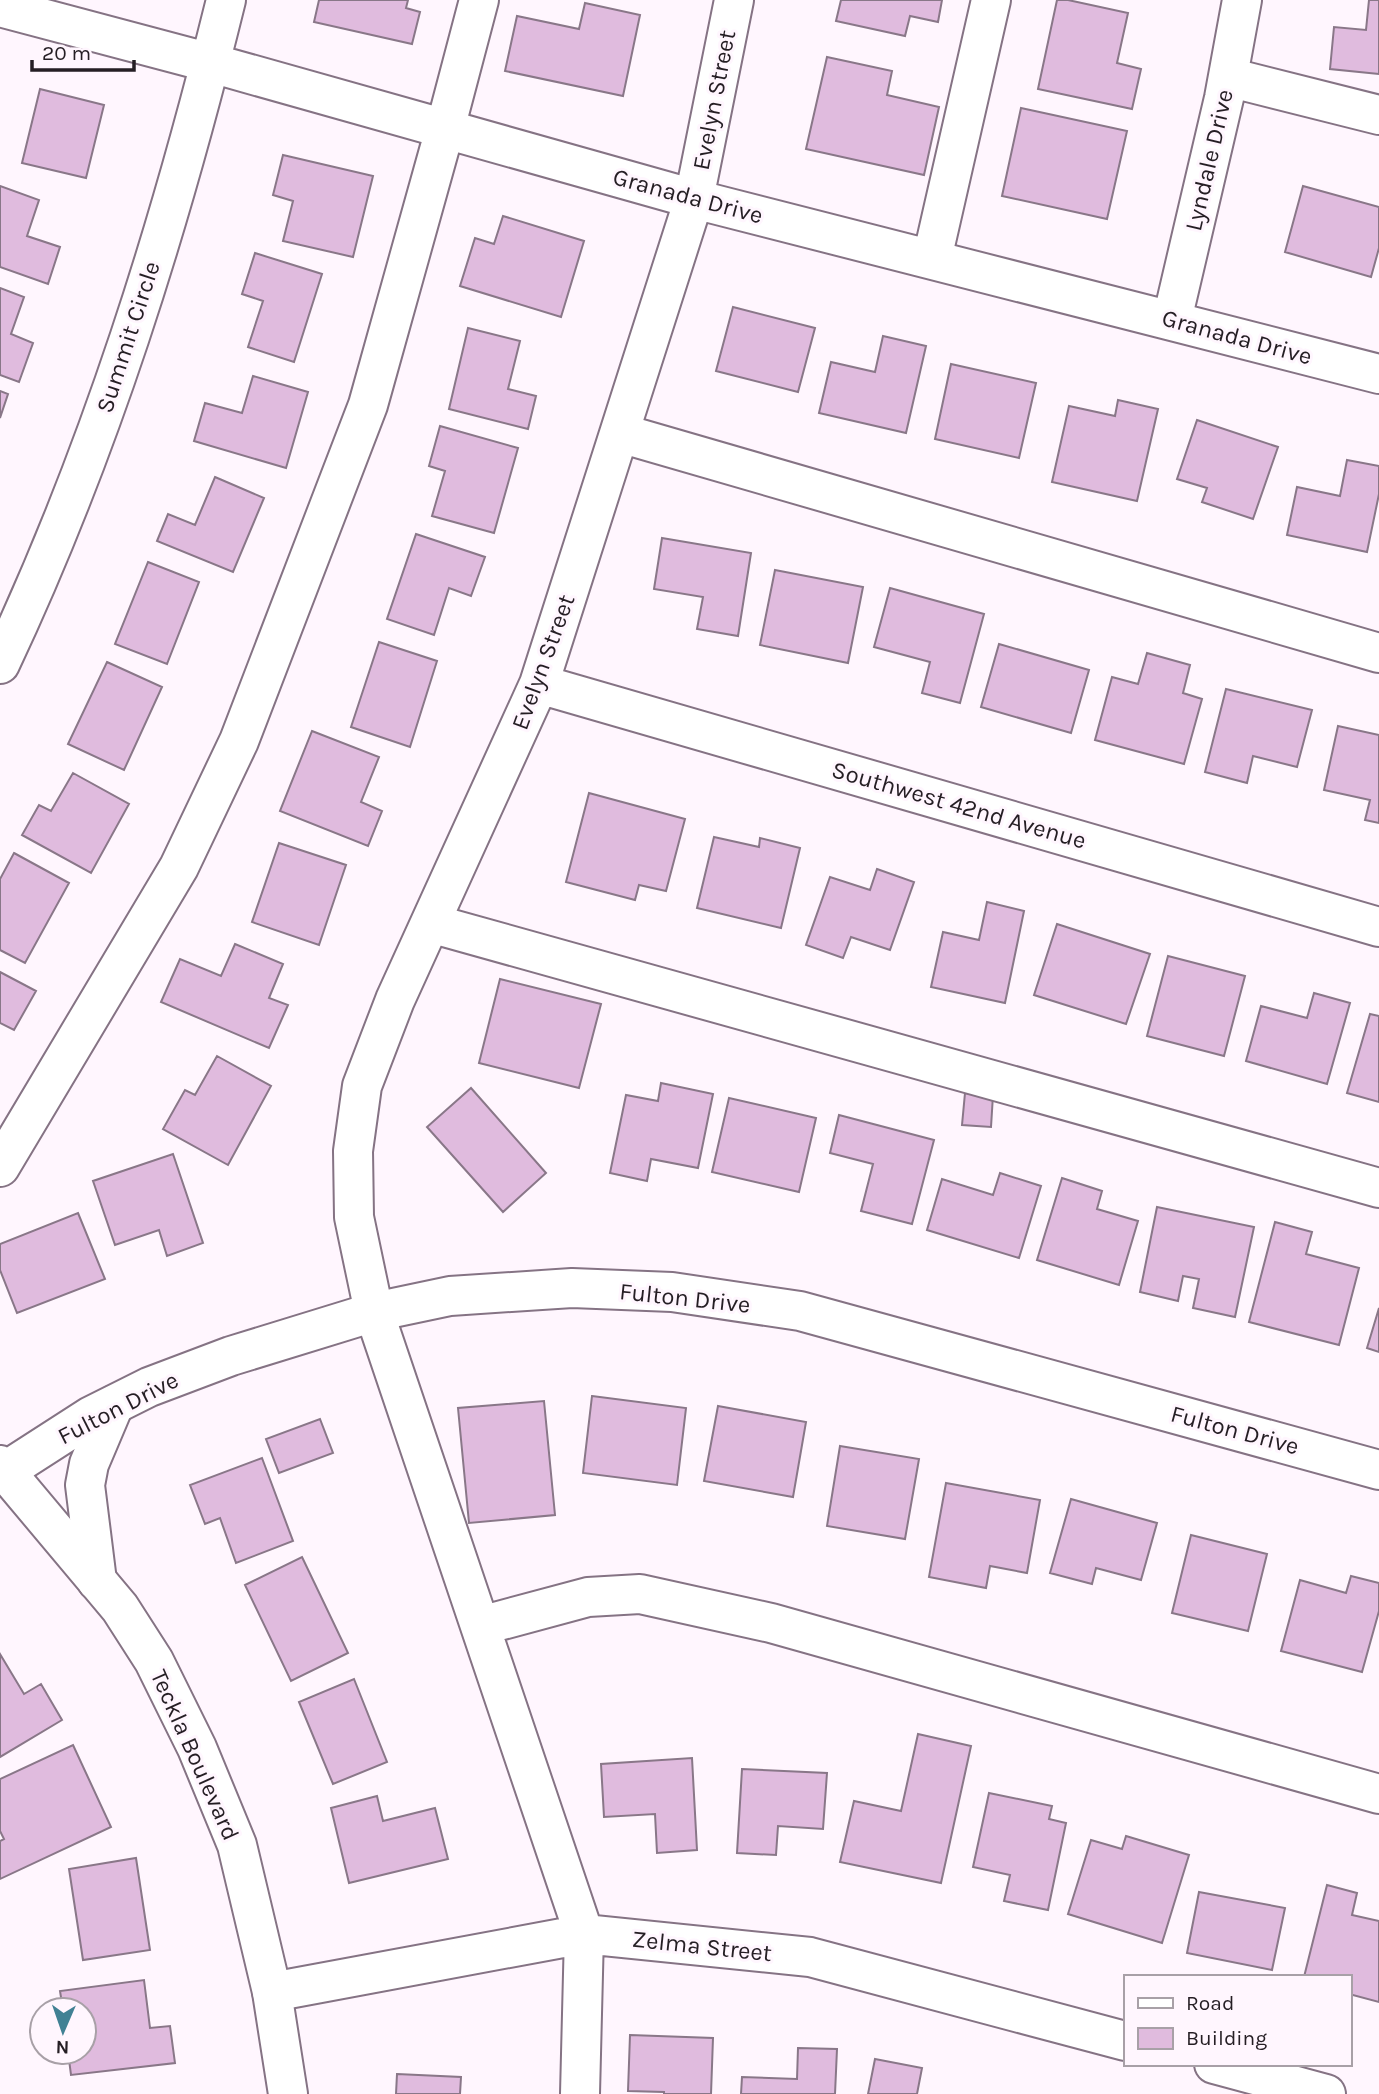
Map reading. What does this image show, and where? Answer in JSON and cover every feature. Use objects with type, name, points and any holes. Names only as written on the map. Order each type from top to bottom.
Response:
[{"type":"street","name":"Summit Circle","points":[[0,664],[39,580],[115,383],[163,232],[226,0]]},
{"type":"street","points":[[0,1167],[179,867],[239,741],[368,405],[446,129],[479,0]]},
{"type":"street","name":"Evelyn Street","points":[[584,1934],[374,1312],[354,1217],[353,1151],[362,1086],[395,1000],[540,684],[695,199],[734,0]]},
{"type":"street","points":[[932,259],[991,0]]},
{"type":"street","name":"Lyndale Drive","points":[[1172,320],[1228,77],[1242,0]]},
{"type":"street","name":"Granada Drive","points":[[0,7],[211,63],[695,199],[1379,374]]},
{"type":"street","points":[[1228,77],[1379,115]]},
{"type":"street","points":[[620,433],[1379,653]]},
{"type":"street","name":"Southwest 42nd Avenue","points":[[540,684],[1379,927]]},
{"type":"street","points":[[430,923],[1379,1188]]},
{"type":"street","name":"Fulton Drive","points":[[3,1468],[91,1416],[149,1387],[231,1356],[374,1312],[450,1296],[572,1288],[672,1292],[800,1311],[1379,1469]]},
{"type":"street","points":[[97,1581],[85,1485],[89,1464],[114,1405]]},
{"type":"street","name":"Teckla Boulevard","points":[[3,1468],[120,1608],[154,1661],[197,1748],[237,1846],[272,1992],[288,2094]]},
{"type":"street","points":[[480,1626],[588,1597],[640,1594],[771,1623],[1379,1794]]},
{"type":"street","points":[[580,2094],[584,1934]]},
{"type":"street","name":"Zelma Street","points":[[272,1992],[584,1934],[810,1957],[1124,2041]]},
{"type":"street","points":[[1221,2066],[1326,2094]]},
{"type":"building","points":[[319,0],[408,0],[406,8],[420,12],[412,44],[314,22]]},
{"type":"building","points":[[841,0],[942,0],[938,22],[910,16],[905,36],[836,21]]},
{"type":"building","points":[[1057,0],[1128,13],[1117,63],[1141,69],[1132,109],[1038,89]]},
{"type":"building","points":[[1369,0],[1379,0],[1379,74],[1330,69],[1334,27],[1366,30]]},
{"type":"building","points":[[585,3],[640,15],[623,96],[505,71],[517,16],[579,29]]},
{"type":"building","points":[[827,57],[892,71],[887,95],[939,107],[924,175],[806,149]]},
{"type":"building","points":[[40,89],[104,105],[86,178],[22,163]]},
{"type":"building","points":[[1021,108],[1127,131],[1107,219],[1002,196]]},
{"type":"building","points":[[283,155],[373,176],[353,257],[283,241],[293,201],[273,195]]},
{"type":"building","points":[[0,186],[39,200],[27,236],[60,247],[48,284],[0,267]]},
{"type":"building","points":[[1303,186],[1379,207],[1379,248],[1371,277],[1285,252]]},
{"type":"building","points":[[503,216],[584,241],[561,317],[460,286],[475,238],[494,244]]},
{"type":"building","points":[[255,253],[322,274],[294,362],[248,347],[263,301],[242,294]]},
{"type":"building","points":[[0,288],[24,297],[11,334],[33,343],[19,382],[0,375]]},
{"type":"building","points":[[733,307],[815,328],[798,392],[716,371]]},
{"type":"building","points":[[468,328],[520,341],[508,389],[536,396],[528,429],[449,409]]},
{"type":"building","points":[[883,336],[926,346],[906,433],[819,413],[831,362],[875,372]]},
{"type":"building","points":[[951,364],[1036,383],[1019,458],[935,439]]},
{"type":"building","points":[[253,376],[308,392],[286,468],[194,441],[205,403],[242,413]]},
{"type":"building","points":[[0,391],[8,394],[0,418]]},
{"type":"building","points":[[1118,400],[1158,409],[1137,501],[1052,482],[1069,406],[1115,416]]},
{"type":"building","points":[[1197,420],[1278,447],[1253,519],[1202,502],[1207,488],[1177,479]]},
{"type":"building","points":[[440,426],[518,448],[494,533],[432,516],[445,471],[429,466]]},
{"type":"building","points":[[1347,460],[1379,466],[1379,494],[1367,552],[1287,535],[1297,487],[1340,496]]},
{"type":"building","points":[[215,477],[264,498],[233,572],[157,541],[168,514],[195,525]]},
{"type":"building","points":[[416,534],[485,557],[471,596],[449,588],[434,635],[387,619]]},
{"type":"building","points":[[662,538],[751,553],[738,636],[697,629],[703,597],[654,589]]},
{"type":"building","points":[[148,562],[199,582],[167,664],[115,644]]},
{"type":"building","points":[[775,570],[863,587],[848,663],[760,645]]},
{"type":"building","points":[[890,588],[984,614],[960,703],[922,693],[930,662],[874,647]]},
{"type":"building","points":[[379,642],[437,661],[410,747],[351,727]]},
{"type":"building","points":[[999,644],[1089,670],[1071,733],[981,707]]},
{"type":"building","points":[[1147,653],[1190,665],[1183,693],[1202,699],[1184,764],[1095,740],[1112,677],[1138,684]]},
{"type":"building","points":[[107,662],[162,687],[124,770],[68,744]]},
{"type":"building","points":[[1226,689],[1312,710],[1297,767],[1253,756],[1247,783],[1205,772]]},
{"type":"building","points":[[1338,726],[1379,735],[1379,823],[1365,820],[1370,800],[1324,790]]},
{"type":"building","points":[[312,731],[379,757],[361,802],[382,811],[368,846],[280,811]]},
{"type":"building","points":[[73,773],[129,804],[91,873],[22,835],[39,805],[51,811]]},
{"type":"building","points":[[589,793],[685,819],[666,891],[639,885],[635,900],[566,882]]},
{"type":"building","points":[[714,837],[759,847],[760,838],[800,848],[781,928],[697,908]]},
{"type":"building","points":[[279,843],[346,865],[319,945],[252,922]]},
{"type":"building","points":[[14,853],[69,883],[25,963],[0,950],[0,879]]},
{"type":"building","points":[[877,869],[914,882],[890,950],[851,937],[843,958],[806,945],[830,877],[870,890]]},
{"type":"building","points":[[987,902],[1024,911],[1005,1003],[931,987],[943,932],[979,940]]},
{"type":"building","points":[[1057,924],[1150,954],[1126,1024],[1034,995]]},
{"type":"building","points":[[235,944],[283,964],[269,998],[288,1005],[269,1048],[161,1002],[180,959],[221,976]]},
{"type":"building","points":[[1168,956],[1245,976],[1224,1056],[1147,1036]]},
{"type":"building","points":[[0,972],[36,991],[14,1030],[0,1023]]},
{"type":"building","points":[[500,979],[601,1004],[579,1088],[479,1063]]},
{"type":"building","points":[[1314,993],[1350,1003],[1327,1084],[1246,1061],[1261,1006],[1307,1018]]},
{"type":"building","points":[[1370,1014],[1379,1016],[1379,1102],[1347,1093]]},
{"type":"building","points":[[217,1056],[271,1086],[228,1165],[163,1129],[185,1090],[195,1095]]},
{"type":"building","points":[[661,1083],[713,1094],[698,1168],[651,1159],[647,1181],[610,1173],[626,1095],[658,1101]]},
{"type":"building","points":[[471,1088],[546,1173],[503,1212],[427,1127]]},
{"type":"building","points":[[965,1093],[993,1095],[991,1127],[962,1125]]},
{"type":"building","points":[[729,1098],[816,1118],[799,1192],[712,1172]]},
{"type":"building","points":[[839,1115],[934,1140],[912,1224],[861,1211],[873,1164],[830,1153]]},
{"type":"building","points":[[173,1154],[203,1243],[167,1256],[159,1230],[115,1245],[93,1181]]},
{"type":"building","points":[[1000,1173],[1041,1186],[1019,1258],[927,1230],[942,1179],[993,1195]]},
{"type":"building","points":[[1062,1178],[1102,1191],[1097,1209],[1138,1221],[1119,1285],[1037,1260]]},
{"type":"building","points":[[1157,1207],[1254,1227],[1235,1317],[1193,1308],[1199,1279],[1183,1276],[1178,1301],[1140,1292]]},
{"type":"building","points":[[78,1213],[105,1279],[17,1313],[0,1270],[0,1244]]},
{"type":"building","points":[[1275,1222],[1312,1232],[1306,1254],[1359,1268],[1339,1345],[1249,1322]]},
{"type":"building","points":[[1379,1308],[1379,1352],[1367,1348]]},
{"type":"building","points":[[592,1396],[686,1408],[677,1485],[583,1473]]},
{"type":"building","points":[[544,1401],[555,1515],[469,1523],[458,1408]]},
{"type":"building","points":[[718,1406],[806,1422],[793,1497],[704,1481]]},
{"type":"building","points":[[320,1419],[333,1453],[279,1473],[266,1439]]},
{"type":"building","points":[[840,1446],[919,1459],[905,1539],[827,1526]]},
{"type":"building","points":[[262,1458],[293,1541],[236,1563],[220,1518],[205,1524],[190,1485]]},
{"type":"building","points":[[946,1483],[1040,1500],[1027,1573],[990,1566],[986,1588],[929,1577]]},
{"type":"building","points":[[1071,1499],[1157,1523],[1141,1580],[1096,1568],[1092,1584],[1050,1573]]},
{"type":"building","points":[[1191,1535],[1267,1554],[1248,1631],[1172,1613]]},
{"type":"building","points":[[302,1557],[348,1653],[291,1681],[245,1585]]},
{"type":"building","points":[[1351,1576],[1379,1583],[1379,1611],[1362,1672],[1281,1651],[1300,1580],[1346,1593]]},
{"type":"building","points":[[0,1654],[24,1694],[41,1684],[62,1720],[0,1757]]},
{"type":"building","points":[[354,1679],[387,1762],[333,1784],[299,1702]]},
{"type":"building","points":[[918,1734],[971,1746],[941,1883],[840,1862],[854,1801],[901,1811]]},
{"type":"building","points":[[73,1745],[111,1827],[0,1879],[0,1841],[4,1839],[0,1831],[0,1779]]},
{"type":"building","points":[[692,1758],[697,1850],[657,1853],[655,1814],[604,1817],[601,1764]]},
{"type":"building","points":[[742,1769],[827,1773],[823,1829],[778,1826],[776,1855],[737,1853]]},
{"type":"building","points":[[989,1793],[1052,1806],[1049,1819],[1066,1823],[1048,1910],[1004,1901],[1010,1875],[973,1867]]},
{"type":"building","points":[[377,1796],[383,1821],[435,1808],[448,1859],[349,1883],[331,1808]]},
{"type":"building","points":[[1126,1836],[1189,1855],[1162,1943],[1068,1914],[1091,1840],[1122,1849]]},
{"type":"building","points":[[136,1858],[150,1950],[83,1960],[69,1869]]},
{"type":"building","points":[[1327,1885],[1357,1893],[1352,1915],[1379,1921],[1379,2002],[1351,1995],[1351,1975],[1304,1975]]},
{"type":"building","points":[[1199,1892],[1285,1908],[1272,1970],[1187,1953]]},
{"type":"building","points":[[144,1980],[150,2028],[170,2026],[175,2063],[71,2075],[70,2066],[98,2066],[98,1996],[61,1996],[60,1991]]},
{"type":"building","points":[[630,2035],[713,2038],[711,2094],[628,2091]]},
{"type":"building","points":[[798,2048],[837,2049],[835,2094],[741,2094],[742,2077],[797,2079]]},
{"type":"building","points":[[875,2059],[922,2068],[917,2094],[868,2094]]},
{"type":"building","points":[[397,2074],[461,2077],[460,2094],[396,2094]]}]
